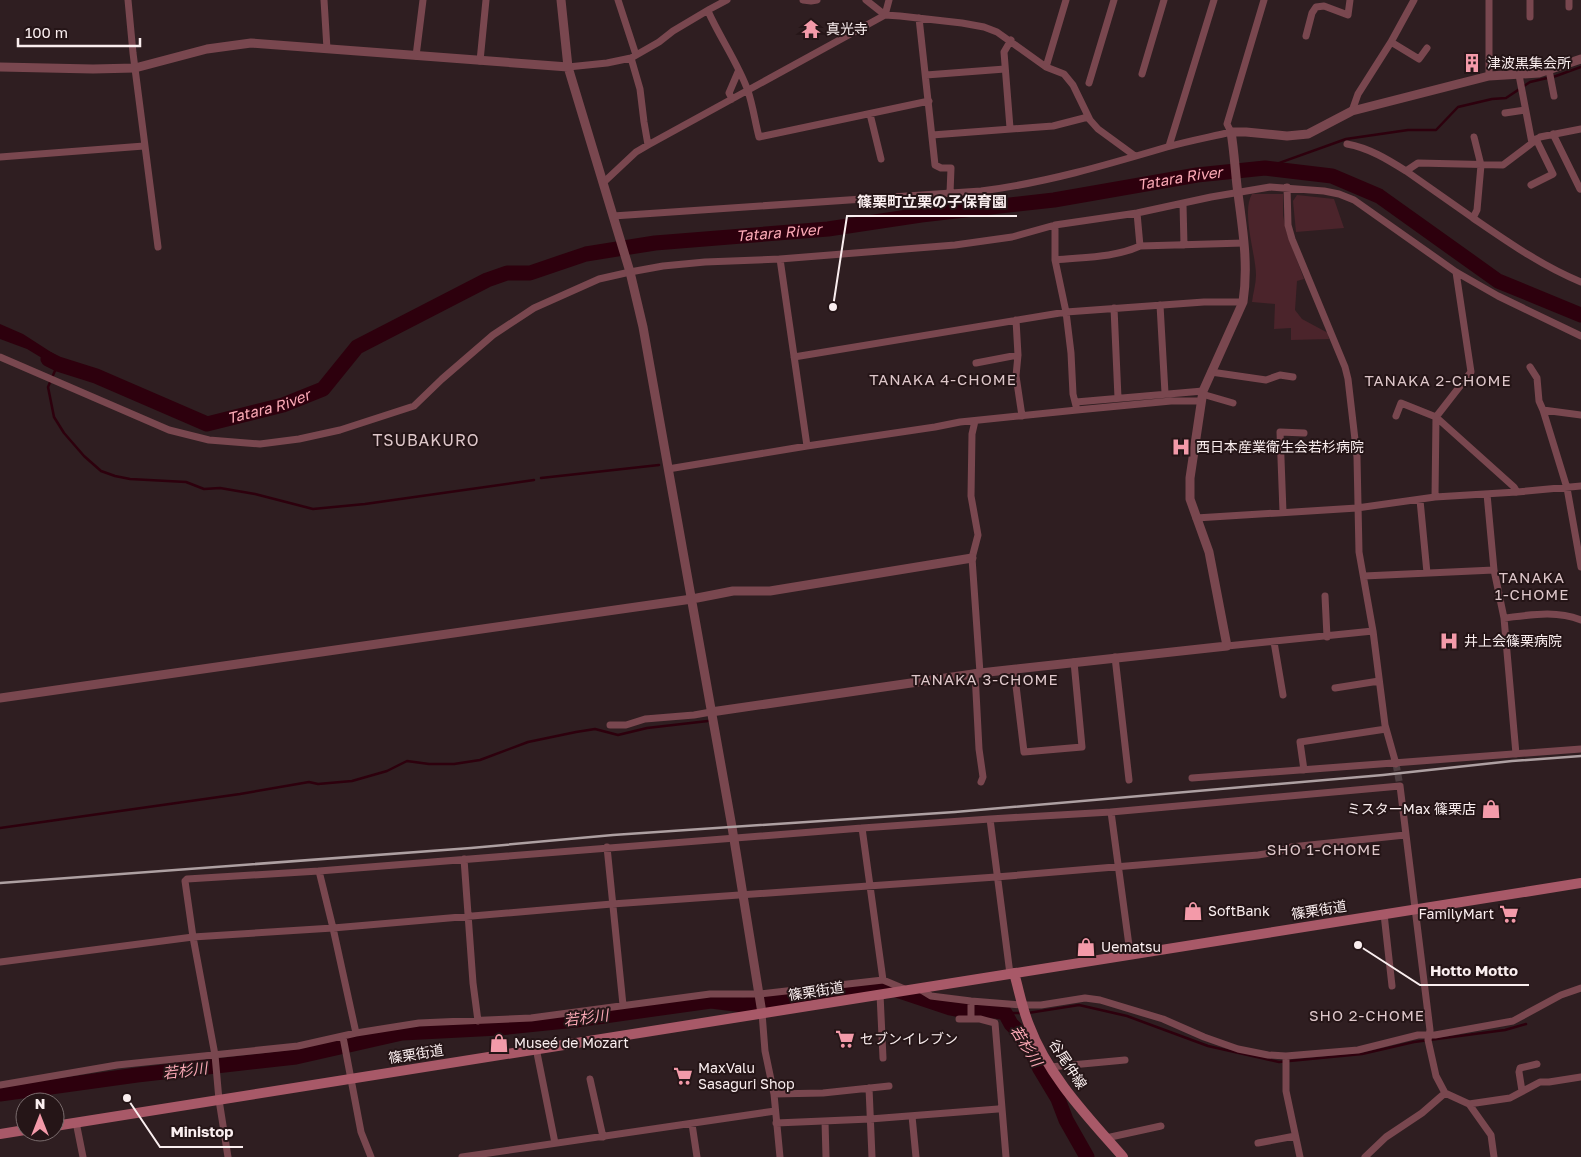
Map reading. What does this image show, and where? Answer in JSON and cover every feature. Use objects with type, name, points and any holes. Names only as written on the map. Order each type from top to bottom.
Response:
[{"type":"main road","name":"篠栗街道","points":[[65,1124],[536,1048],[761,1004],[882,994],[1130,953],[1581,883]]},
{"type":"main road","name":"谷尾仲線","points":[[1012,973],[1029,1026],[1050,1067],[1082,1110],[1123,1157]]},
{"type":"main road","points":[[0,1134],[15,1132]]},
{"type":"street","points":[[128,0],[144,146],[158,248]]},
{"type":"street","points":[[324,0],[327,49]]},
{"type":"street","points":[[416,56],[423,0]]},
{"type":"street","points":[[480,61],[486,0]]},
{"type":"street","points":[[561,0],[568,67],[604,182],[629,269],[643,327],[744,896],[761,1004],[765,1051],[774,1094],[780,1157]]},
{"type":"street","points":[[618,0],[634,56],[648,144]]},
{"type":"street","points":[[705,0],[748,91],[758,137],[929,101]]},
{"type":"street","points":[[1,68],[135,68],[231,45],[250,43],[568,67],[607,63],[634,56],[727,0]]},
{"type":"street","points":[[803,0],[817,0]]},
{"type":"street","points":[[866,0],[885,15],[984,27],[997,32],[1046,67],[1064,74],[1073,85],[1088,117],[1098,129],[1135,156]]},
{"type":"street","points":[[604,182],[636,152],[648,144],[885,15],[889,0]]},
{"type":"street","points":[[1046,67],[1066,0]]},
{"type":"street","points":[[1089,82],[1114,0]]},
{"type":"street","points":[[1142,74],[1164,0]]},
{"type":"street","points":[[1169,146],[1214,0]]},
{"type":"street","points":[[1227,646],[1208,552],[1190,499],[1190,478],[1202,395],[1243,302],[1246,264],[1231,136],[1227,124],[1264,0]]},
{"type":"street","points":[[1306,36],[1312,13],[1316,7],[1324,6],[1348,14],[1350,0]]},
{"type":"street","points":[[1352,111],[1358,94],[1391,42],[1414,0]]},
{"type":"street","points":[[1489,0],[1489,76]]},
{"type":"street","points":[[1530,0],[1530,17]]},
{"type":"street","points":[[919,18],[935,165],[941,168],[951,168],[950,193]]},
{"type":"street","points":[[1010,40],[1004,52],[1010,128]]},
{"type":"street","points":[[1391,42],[1419,59],[1427,48]]},
{"type":"street","points":[[614,218],[1020,186],[1057,178],[1169,146],[1246,132],[1273,135],[1308,134],[1352,111],[1489,76],[1518,75],[1550,70],[1581,59]]},
{"type":"street","points":[[926,75],[1005,69]]},
{"type":"street","points":[[1550,70],[1554,96]]},
{"type":"street","points":[[732,99],[729,93],[738,72]]},
{"type":"street","points":[[1518,75],[1534,141],[1553,174],[1531,185]]},
{"type":"street","points":[[1505,113],[1525,110]]},
{"type":"street","points":[[870,114],[881,159]]},
{"type":"street","points":[[932,135],[1053,126],[1088,117]]},
{"type":"street","points":[[1406,171],[1418,164],[1502,165],[1540,137],[1581,129]]},
{"type":"street","points":[[1553,134],[1580,189]]},
{"type":"street","points":[[1473,218],[1477,210],[1481,165],[1474,137]]},
{"type":"street","points":[[1347,144],[1356,145],[1380,155],[1516,248],[1563,275],[1581,282]]},
{"type":"street","points":[[0,157],[144,146]]},
{"type":"street","points":[[0,357],[169,430],[209,440],[260,444],[299,439],[340,430],[414,406],[493,335],[534,308],[599,279],[629,269],[955,245],[1012,236],[1055,225],[1137,213],[1238,190],[1270,187],[1324,190],[1354,200],[1456,272],[1498,296],[1581,336]]},
{"type":"street","points":[[1287,187],[1288,225],[1292,239],[1318,299],[1348,379],[1357,457],[1359,552],[1373,631],[1386,729],[1396,764]]},
{"type":"street","points":[[1183,204],[1184,245]]},
{"type":"street","points":[[1137,213],[1140,246]]},
{"type":"street","points":[[1055,225],[1055,260],[1066,312],[1073,394],[1077,410]]},
{"type":"street","points":[[1055,260],[1114,254],[1129,251],[1140,246],[1244,242]]},
{"type":"street","points":[[780,259],[806,446]]},
{"type":"street","points":[[1435,497],[1436,417],[1471,372],[1456,272]]},
{"type":"street","points":[[794,357],[1066,312],[1204,302],[1243,302]]},
{"type":"street","points":[[1160,305],[1165,393]]},
{"type":"street","points":[[1114,308],[1118,398]]},
{"type":"street","points":[[1016,320],[1018,355],[1016,376],[1022,416]]},
{"type":"street","points":[[976,363],[1018,355]]},
{"type":"street","points":[[1530,367],[1537,378],[1539,401],[1567,488],[1581,567]]},
{"type":"street","points":[[1211,372],[1266,380],[1280,375],[1293,377]]},
{"type":"street","points":[[1076,402],[1165,393],[1202,395],[1233,403]]},
{"type":"street","points":[[668,470],[960,422],[1171,400],[1202,395]]},
{"type":"street","points":[[1396,416],[1401,403],[1436,417],[1514,487],[1517,492]]},
{"type":"street","points":[[1543,410],[1581,415]]},
{"type":"street","points":[[975,421],[972,434],[970,496],[978,535],[972,558],[978,673],[979,749],[983,776],[981,782]]},
{"type":"street","points":[[1283,512],[1280,432],[1304,433]]},
{"type":"street","points":[[1196,518],[1357,508],[1435,497],[1581,486]]},
{"type":"street","points":[[1487,494],[1494,570],[1504,618],[1516,754]]},
{"type":"street","points":[[1420,500],[1427,573]]},
{"type":"street","points":[[0,698],[692,599],[733,591],[770,591],[972,558]]},
{"type":"street","points":[[1364,576],[1494,570]]},
{"type":"street","points":[[1325,596],[1327,637]]},
{"type":"street","points":[[1504,618],[1536,614],[1558,614],[1581,620]]},
{"type":"street","points":[[610,726],[626,725],[645,719],[694,715],[978,673],[1373,631]]},
{"type":"street","points":[[1274,642],[1283,695]]},
{"type":"street","points":[[1115,657],[1129,780]]},
{"type":"street","points":[[1014,669],[1024,752],[1082,747],[1074,662]]},
{"type":"street","points":[[1335,688],[1379,680]]},
{"type":"street","points":[[1304,770],[1300,742],[1386,729]]},
{"type":"street","points":[[1192,778],[1581,749]]},
{"type":"street","points":[[228,1157],[215,1055],[193,937],[185,881],[187,879],[319,871],[733,837],[1111,812],[1400,786],[1430,1030],[1428,1040],[1436,1076],[1445,1093],[1469,1104],[1492,1102],[1510,1098],[1540,1082],[1581,1077]]},
{"type":"street","points":[[1111,812],[1130,953]]},
{"type":"street","points":[[990,819],[996,877],[1012,973]]},
{"type":"street","points":[[862,828],[883,980]]},
{"type":"street","points":[[0,962],[193,937],[333,928],[612,904],[996,877],[1258,855],[1277,852],[1290,847],[1405,835]]},
{"type":"street","points":[[607,847],[623,1005]]},
{"type":"street","points":[[464,859],[473,983],[478,1021]]},
{"type":"street","points":[[319,871],[356,1034]]},
{"type":"street","points":[[1384,914],[1392,986]]},
{"type":"street","points":[[0,1085],[117,1065],[298,1046],[418,1023],[532,1018],[710,994],[761,1004],[883,980],[904,990]]},
{"type":"street","points":[[918,988],[930,996],[1022,1005],[1041,1005],[1085,998],[1100,1000],[1163,1019],[1238,1049],[1268,1055],[1286,1056],[1358,1050],[1418,1035],[1430,1035],[1513,1021],[1562,995],[1581,988]]},
{"type":"street","points":[[882,994],[883,1058]]},
{"type":"street","points":[[971,1001],[971,1019]]},
{"type":"street","points":[[959,1019],[980,1019],[995,1023],[1006,1157]]},
{"type":"street","points":[[343,1037],[361,1132],[371,1157]]},
{"type":"street","points":[[536,1048],[555,1143]]},
{"type":"street","points":[[1286,1056],[1286,1091],[1300,1157]]},
{"type":"street","points":[[1050,1067],[1125,1060]]},
{"type":"street","points":[[1522,1091],[1520,1068],[1537,1064]]},
{"type":"street","points":[[590,1079],[603,1137]]},
{"type":"street","points":[[774,1094],[823,1093],[889,1086]]},
{"type":"street","points":[[869,1088],[872,1157]]},
{"type":"street","points":[[1365,1157],[1386,1137],[1422,1113],[1445,1093]]},
{"type":"street","points":[[1469,1104],[1491,1135],[1494,1157]]},
{"type":"street","points":[[776,1123],[870,1119],[998,1109]]},
{"type":"street","points":[[462,1157],[775,1111]]},
{"type":"street","points":[[912,1116],[916,1157]]},
{"type":"street","points":[[825,1121],[826,1157]]},
{"type":"street","points":[[76,1122],[82,1157]]},
{"type":"street","points":[[692,1124],[697,1157]]},
{"type":"street","points":[[1106,1138],[1161,1126]]},
{"type":"street","points":[[1258,1143],[1295,1136]]},
{"type":"shaded area","points":[[1252,194],[1283,194],[1283,215],[1286,231],[1304,279],[1297,281],[1295,310],[1302,319],[1328,333],[1329,339],[1291,340],[1291,328],[1274,329],[1275,304],[1252,302],[1256,275],[1248,211]]},
{"type":"shaded area","points":[[1297,195],[1334,199],[1344,228],[1296,232],[1293,201]]},
{"type":"shaded area","points":[[0,324],[23,334],[68,363],[65,372],[27,349],[0,339]]},
{"type":"waterway","points":[[1265,168],[1346,139],[1408,130],[1436,130],[1458,107],[1492,99],[1506,98],[1530,82],[1556,76],[1581,67]]},
{"type":"waterway","name":"Tatara River","points":[[48,359],[96,376],[207,424],[283,405],[323,389],[357,347],[487,280],[507,273],[530,273],[586,254],[655,243],[828,229],[921,215],[1054,200],[1197,175],[1265,168],[1332,176],[1379,196],[1498,281],[1581,315]]},
{"type":"waterway","points":[[57,366],[48,387],[54,417],[64,433],[84,456],[101,471],[115,476],[130,479],[186,482],[204,489],[220,488],[255,494],[313,509],[365,504],[534,480]]},
{"type":"waterway","points":[[541,478],[659,465]]},
{"type":"waterway","points":[[0,828],[240,794],[309,782],[318,784],[352,781],[387,771],[407,761],[429,764],[454,764],[480,760],[528,742],[595,729],[618,735],[647,728],[708,721]]},
{"type":"waterway","name":"若杉川","points":[[0,1094],[137,1075],[296,1057],[402,1033],[499,1028],[576,1020],[711,1001],[743,1005],[881,985],[950,1008],[966,1011],[1005,1013],[1033,1054],[1087,1157]]},
{"type":"waterway","points":[[1028,1013],[1079,1005],[1127,1016],[1208,1046],[1279,1062],[1362,1054],[1414,1042],[1505,1030],[1526,1024]]},
{"type":"waterway","points":[[1005,1013],[1022,1013]]},
{"type":"tunnel","points":[[1396,764],[1400,786]]},
{"type":"railway","points":[[0,883],[471,848],[613,835],[955,812],[1581,756]]},
{"type":"place","name":"真光寺","points":[[811,29]]},
{"type":"place","name":"津波黒集会所","points":[[1472,63]]},
{"type":"place","name":"篠栗町立栗の子保育園","points":[[833,307]]},
{"type":"place","name":"西日本産業衛生会若杉病院","points":[[1181,447]]},
{"type":"place","name":"井上会篠栗病院","points":[[1449,641]]},
{"type":"place","name":"ミスターMax 篠栗店","points":[[1491,809]]},
{"type":"place","name":"SoftBank","points":[[1193,911]]},
{"type":"place","name":"FamilyMart","points":[[1509,914]]},
{"type":"place","name":"Hotto Motto","points":[[1358,945]]},
{"type":"place","name":"Uematsu","points":[[1086,947]]},
{"type":"place","name":"セブンイレブン","points":[[845,1039]]},
{"type":"place","name":"Museé de Mozart","points":[[499,1043]]},
{"type":"place","name":"MaxValu Sasaguri Shop","points":[[683,1076]]},
{"type":"place","name":"Ministop","points":[[127,1098]]},
{"type":"district","name":"TANAKA 4-CHOME","points":[[943,380]]},
{"type":"district","name":"TANAKA 2-CHOME","points":[[1438,381]]},
{"type":"district","name":"TSUBAKURO","points":[[426,440]]},
{"type":"district","name":"TANAKA 1-CHOME","points":[[1532,586]]},
{"type":"district","name":"TANAKA 3-CHOME","points":[[985,680]]},
{"type":"district","name":"SHO 1-CHOME","points":[[1324,850]]},
{"type":"district","name":"SHO 2-CHOME","points":[[1367,1016]]}]
